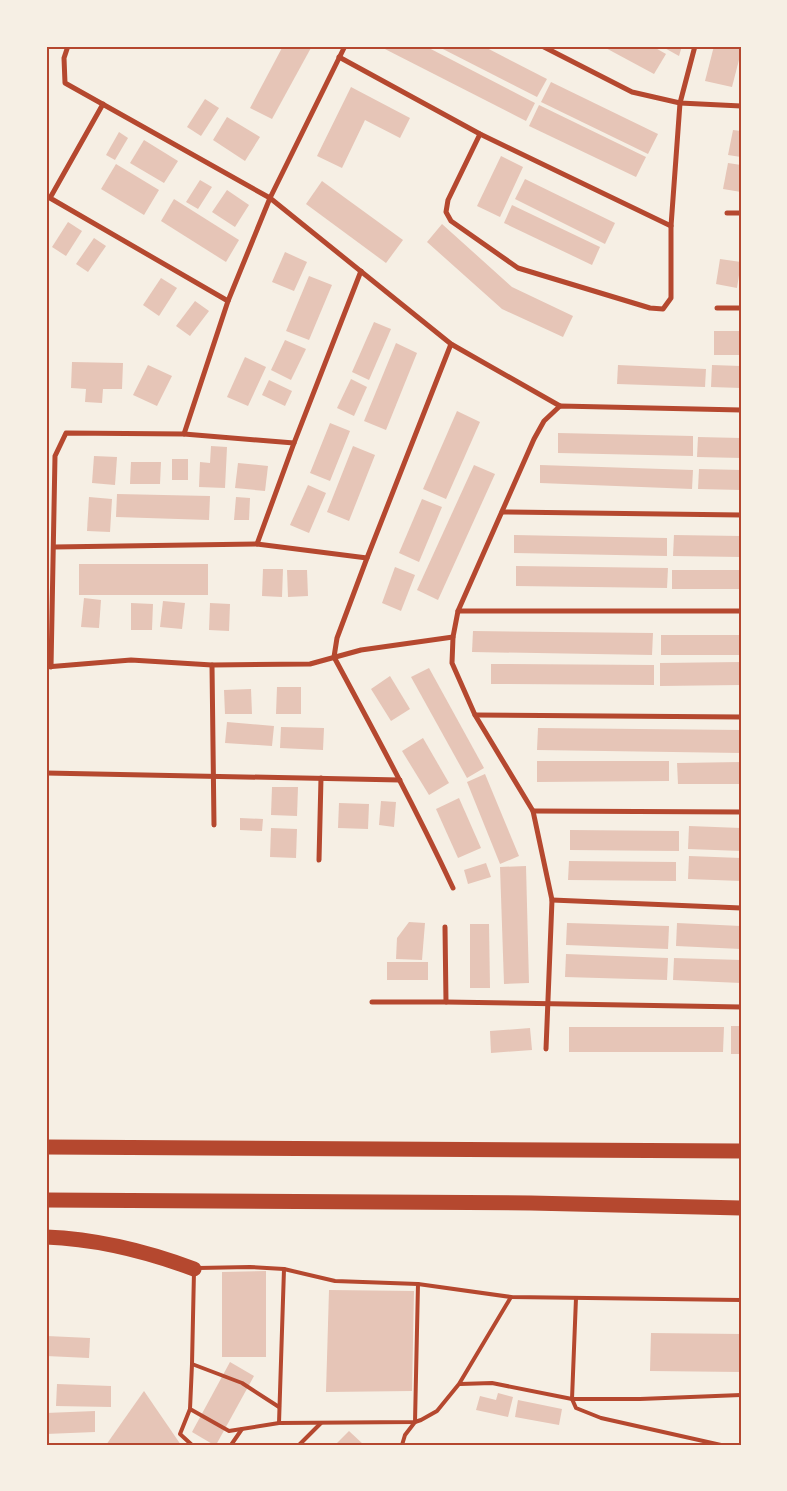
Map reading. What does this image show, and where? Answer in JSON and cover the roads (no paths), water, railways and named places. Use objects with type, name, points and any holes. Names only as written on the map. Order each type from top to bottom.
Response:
[{"type":"highway","points":[[46,1147],[741,1151]]},
{"type":"highway","points":[[46,1200],[521,1203],[741,1208]]},
{"type":"highway","points":[[46,1237],[81,1240],[129,1248],[194,1269]]},
{"type":"street","points":[[68,46],[64,58],[65,83],[270,198],[451,344],[560,406],[741,410]]},
{"type":"street","points":[[184,434],[228,301],[270,198],[345,46]]},
{"type":"street","points":[[542,46],[632,92],[680,103],[741,106]]},
{"type":"street","points":[[480,134],[448,200],[446,212],[451,221],[518,268],[650,308],[663,309],[670,298],[671,226],[680,103],[695,46]]},
{"type":"street","points":[[339,57],[480,134],[671,226]]},
{"type":"street","points":[[103,104],[50,198],[228,301]]},
{"type":"street","points":[[727,213],[741,214]]},
{"type":"street","points":[[257,544],[361,271]]},
{"type":"street","points":[[717,308],[741,308]]},
{"type":"street","points":[[451,344],[336,638],[334,657],[426,830],[453,888]]},
{"type":"street","points":[[546,1050],[552,900],[533,811],[475,715],[452,663],[453,636],[458,611],[534,439],[544,421],[560,406]]},
{"type":"street","points":[[294,443],[184,434],[66,433],[55,456],[54,547],[49,667],[131,660],[212,665],[310,664],[361,650],[453,636]]},
{"type":"street","points":[[502,512],[741,515]]},
{"type":"street","points":[[54,547],[257,544],[366,558]]},
{"type":"street","points":[[458,611],[741,612]]},
{"type":"street","points":[[212,665],[214,825]]},
{"type":"street","points":[[475,715],[741,717]]},
{"type":"street","points":[[46,772],[400,780]]},
{"type":"street","points":[[319,860],[321,778]]},
{"type":"street","points":[[533,811],[741,812]]},
{"type":"street","points":[[552,900],[741,908]]},
{"type":"street","points":[[445,927],[446,1002]]},
{"type":"street","points":[[372,1002],[741,1007]]},
{"type":"lane","points":[[192,1445],[180,1434],[190,1409],[194,1269],[250,1267],[284,1270],[335,1281],[418,1284],[511,1296],[741,1300]]},
{"type":"lane","points":[[279,1423],[284,1270]]},
{"type":"lane","points":[[402,1445],[405,1434],[415,1422],[418,1284]]},
{"type":"lane","points":[[190,1409],[229,1431],[279,1423],[415,1422],[421,1420],[436,1411],[459,1384],[511,1296]]},
{"type":"lane","points":[[576,1298],[572,1399],[576,1408],[601,1418],[721,1445]]},
{"type":"lane","points":[[192,1364],[242,1383],[279,1407]]},
{"type":"lane","points":[[459,1384],[492,1383],[572,1399],[640,1399],[741,1395]]},
{"type":"lane","points":[[299,1445],[321,1423]]},
{"type":"lane","points":[[231,1445],[242,1429]]}]
